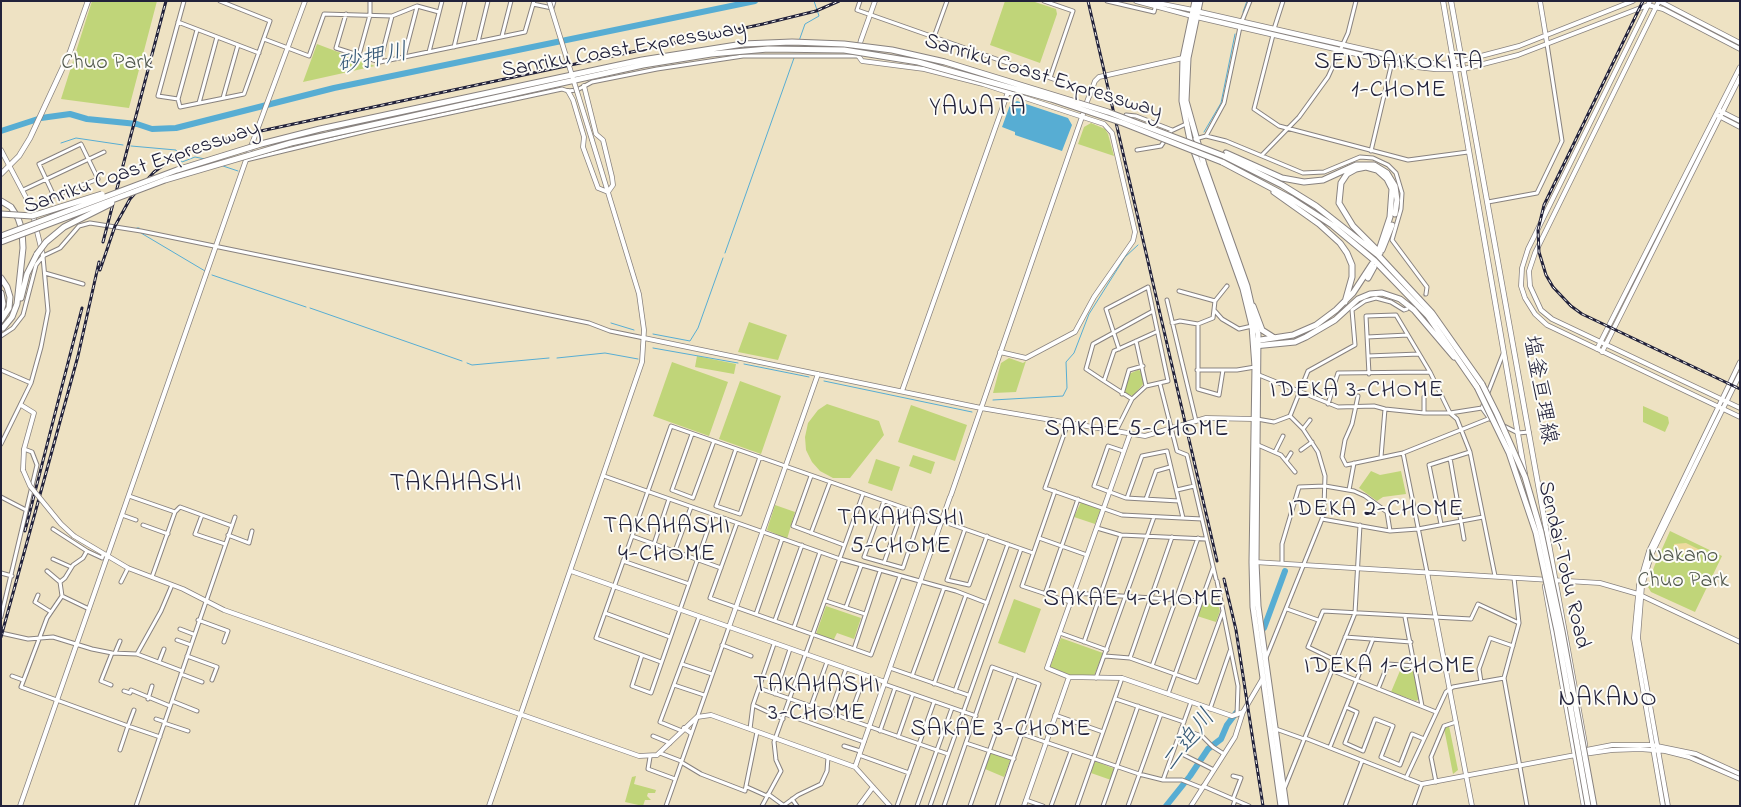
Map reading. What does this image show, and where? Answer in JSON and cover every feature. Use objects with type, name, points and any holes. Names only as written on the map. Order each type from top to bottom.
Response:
[{"type":"highway","points":[[1195,1],[1195,14],[1185,78],[1188,113],[1193,139],[1243,289],[1256,343],[1253,607],[1275,728],[1286,806]]},
{"type":"highway","points":[[1200,1],[1183,58],[1181,90],[1186,124],[1253,306],[1264,332],[1276,338]]},
{"type":"highway","name":"Sanriku Coast Expressway","points":[[1,236],[177,170],[313,131],[678,53],[768,43],[844,44],[920,56],[1054,93],[1178,137],[1282,186],[1316,206],[1375,262]]},
{"type":"highway","name":"Sanriku Coast Expressway","points":[[1,242],[165,180],[238,157],[321,135],[643,66],[719,53],[792,48],[868,53],[945,69],[1051,99],[1224,159]]},
{"type":"highway","points":[[1224,159],[1297,182],[1323,180],[1362,164],[1374,165],[1383,169],[1395,186],[1397,200],[1392,225],[1381,248],[1392,209],[1392,188],[1387,179],[1377,170],[1366,167],[1356,169],[1344,178],[1339,188],[1338,198],[1344,214],[1359,232],[1401,274],[1415,293]]},
{"type":"highway","points":[[1224,159],[1291,203],[1340,243],[1350,259],[1352,270],[1352,284],[1344,302]]},
{"type":"highway","points":[[1,214],[25,217],[40,214],[177,170]]},
{"type":"highway","points":[[2,328],[10,322],[17,312],[27,274],[37,254],[46,242],[64,227],[165,180]]},
{"type":"highway","points":[[1,201],[11,207],[18,218],[22,230],[23,248],[17,304],[12,317],[2,328]]},
{"type":"highway","points":[[1256,343],[1302,332],[1316,325],[1344,302],[1375,262]]},
{"type":"highway","points":[[1344,311],[1375,262]]},
{"type":"highway","name":"Sendai-Tobu Road","points":[[1375,262],[1415,293],[1443,327],[1478,386],[1518,460],[1541,532],[1562,631],[1594,806]]},
{"type":"highway","name":"Sendai-Tobu Road","points":[[1375,262],[1428,316],[1478,386],[1509,453],[1536,533],[1557,631],[1588,806]]},
{"type":"highway","points":[[1,278],[8,287],[10,302],[7,312],[1,320]]},
{"type":"highway","points":[[1,293],[4,304],[1,312]]},
{"type":"highway","points":[[1256,343],[1295,342],[1335,320],[1358,299],[1370,294],[1387,294],[1400,300],[1430,327],[1478,386]]},
{"type":"highway","points":[[1253,306],[1259,375],[1256,419],[1258,445],[1254,562],[1265,662],[1263,679],[1282,806]]},
{"type":"main road","points":[[1,174],[10,166],[30,138],[70,52],[88,1]]},
{"type":"main road","name":"塩釜亘理線","points":[[1443,1],[1573,755],[1584,806]]},
{"type":"main road","name":"塩釜亘理線","points":[[1451,1],[1556,579],[1594,806]]},
{"type":"main road","points":[[1195,14],[1242,21],[1419,62],[1462,62]]},
{"type":"main road","points":[[1195,14],[1240,27],[1392,62],[1431,69],[1464,69]]},
{"type":"street","points":[[178,99],[158,96],[184,1]]},
{"type":"street","points":[[197,30],[178,99],[180,107],[244,94],[270,22],[220,1]]},
{"type":"street","points":[[20,806],[89,609],[105,556],[129,496],[258,125],[304,1]]},
{"type":"street","points":[[359,55],[370,15],[370,1]]},
{"type":"street","points":[[429,52],[442,1]]},
{"type":"street","points":[[454,47],[465,1]]},
{"type":"street","points":[[478,42],[488,1]]},
{"type":"street","points":[[502,36],[511,1]]},
{"type":"street","points":[[488,806],[639,378],[644,338],[639,294],[549,1]]},
{"type":"street","points":[[346,14],[336,48],[380,62],[525,32],[533,3],[552,8],[554,1]]},
{"type":"street","points":[[860,1],[857,10],[1090,92]]},
{"type":"street","points":[[875,1],[860,40],[858,56],[862,61],[924,69],[1008,92],[1104,124],[1112,133],[1135,237],[1094,297],[1075,332],[1026,358],[1000,352]]},
{"type":"street","points":[[934,37],[947,1]]},
{"type":"street","points":[[1044,1],[1073,12],[1050,78]]},
{"type":"street","points":[[1107,1],[1154,12],[1155,8]]},
{"type":"street","points":[[1143,1],[1195,14]]},
{"type":"street","points":[[1143,1],[1155,8],[1195,14]]},
{"type":"street","points":[[1242,21],[1250,1]]},
{"type":"street","points":[[1274,29],[1283,1]]},
{"type":"street","points":[[1262,155],[1299,117],[1328,77],[1348,33],[1356,1]]},
{"type":"street","points":[[1488,202],[1537,193],[1562,141],[1540,1]]},
{"type":"street","points":[[1462,62],[1498,53],[1633,1]]},
{"type":"street","points":[[1740,43],[1659,1],[1538,248],[1529,271],[1531,292],[1541,310],[1552,319],[1740,408]]},
{"type":"street","points":[[1649,3],[1531,244],[1522,268],[1523,292],[1535,314],[1547,326],[1740,417]]},
{"type":"street","points":[[1464,69],[1501,60],[1649,3],[1740,49]]},
{"type":"street","points":[[264,39],[309,56],[324,14],[392,16],[417,6],[439,12]]},
{"type":"street","points":[[404,57],[417,6]]},
{"type":"street","points":[[380,62],[392,16]]},
{"type":"street","points":[[177,22],[259,53]]},
{"type":"street","points":[[1206,136],[1224,103],[1240,27]]},
{"type":"street","points":[[1273,35],[1254,109],[1287,130],[1408,160],[1468,152]]},
{"type":"street","points":[[199,103],[216,37]]},
{"type":"street","points":[[223,98],[238,45]]},
{"type":"street","points":[[246,160],[370,130],[562,89],[568,91],[592,82],[647,71],[743,56],[858,56]]},
{"type":"street","points":[[855,767],[1090,92],[1099,77],[1183,58]]},
{"type":"street","points":[[1372,152],[1392,62]]},
{"type":"street","points":[[1597,349],[1603,343],[1719,113],[1740,67]]},
{"type":"street","points":[[1719,113],[1740,77]]},
{"type":"street","points":[[584,86],[596,134],[603,140],[612,177],[613,184],[608,192]]},
{"type":"street","points":[[568,91],[574,100],[584,137],[582,147],[598,188],[608,192]]},
{"type":"street","points":[[902,391],[1008,92]]},
{"type":"street","points":[[1719,113],[1740,121]]},
{"type":"street","points":[[1719,113],[1740,127]]},
{"type":"street","points":[[1126,115],[1136,116],[1172,130]]},
{"type":"street","points":[[1137,150],[1161,146],[1172,130],[1186,124]]},
{"type":"street","points":[[1193,139],[1206,136],[1226,141],[1298,172],[1324,172],[1360,158],[1373,158],[1388,166],[1399,180],[1402,194],[1401,209],[1392,240],[1427,287],[1426,294]]},
{"type":"street","points":[[81,144],[98,179],[54,196],[47,179],[39,164],[81,144]]},
{"type":"street","points":[[1,151],[23,190],[36,222],[43,256],[48,311],[31,383],[1,444]]},
{"type":"street","points":[[23,190],[104,152]]},
{"type":"street","points":[[1,336],[13,328],[23,315],[32,276],[43,256],[60,248],[79,226],[90,223],[216,246],[589,324],[610,331],[981,408],[1130,434],[1150,436],[1196,421],[1219,418],[1256,419],[1274,422],[1290,416]]},
{"type":"street","points":[[45,273],[83,284]]},
{"type":"street","points":[[1172,323],[1198,324],[1213,318],[1215,301],[1227,286]]},
{"type":"street","points":[[1116,431],[1132,399],[1146,386],[1168,381],[1156,332],[1148,287],[1106,309],[1118,350]]},
{"type":"street","points":[[1179,292],[1215,301]]},
{"type":"street","points":[[1290,416],[1308,371],[1355,345],[1352,312],[1361,303],[1376,298],[1386,300],[1404,310],[1407,309]]},
{"type":"street","points":[[1167,300],[1196,421]]},
{"type":"street","points":[[1214,310],[1222,319],[1239,329],[1252,326]]},
{"type":"street","points":[[1132,399],[1086,370],[1093,344],[1153,311]]},
{"type":"street","points":[[1369,374],[1366,316],[1396,315],[1430,372],[1450,413],[1457,419],[1462,430],[1470,452],[1495,576]]},
{"type":"street","points":[[1198,324],[1198,389],[1219,395],[1223,370]]},
{"type":"street","points":[[1104,381],[1114,351],[1156,332]]},
{"type":"street","points":[[1367,337],[1408,335]]},
{"type":"street","points":[[1136,341],[1146,386]]},
{"type":"street","points":[[1602,352],[1603,343]]},
{"type":"street","points":[[1368,356],[1419,354]]},
{"type":"street","points":[[1503,354],[1482,408],[1488,419],[1518,433],[1529,432]]},
{"type":"street","points":[[1720,408],[1721,399],[1740,362]]},
{"type":"street","points":[[1122,394],[1129,370],[1142,366]]},
{"type":"street","points":[[1197,370],[1255,367]]},
{"type":"street","points":[[1,370],[31,383]]},
{"type":"street","points":[[1328,404],[1338,373],[1430,372]]},
{"type":"street","points":[[666,806],[818,374]]},
{"type":"street","points":[[1668,806],[1634,638],[1639,595],[1649,551],[1720,408],[1726,401],[1740,374]]},
{"type":"street","points":[[1259,375],[1299,390],[1328,404],[1356,407],[1374,406],[1424,413],[1450,413],[1482,408]]},
{"type":"street","points":[[1160,384],[1177,451],[1187,456],[1217,580],[1238,686],[1235,716]]},
{"type":"street","points":[[1358,396],[1345,440],[1342,458],[1346,465],[1403,453],[1488,419]]},
{"type":"street","points":[[1424,397],[1424,413]]},
{"type":"street","points":[[21,405],[34,413],[24,449],[23,470],[30,486],[61,524],[74,536],[128,568],[172,585],[224,610],[639,756],[650,757],[660,753],[697,717],[711,715],[855,767],[890,806]]},
{"type":"street","points":[[1381,457],[1385,409]]},
{"type":"street","points":[[1265,662],[1322,519],[1325,486],[1324,469],[1312,442],[1303,429],[1290,416]]},
{"type":"street","points":[[1303,429],[1310,420]]},
{"type":"street","points":[[1068,422],[1045,488],[1122,515],[1202,519]]},
{"type":"street","points":[[661,662],[596,638],[671,426],[1033,553]]},
{"type":"street","points":[[692,434],[672,490],[693,498],[714,441]]},
{"type":"street","points":[[1130,434],[1047,668],[1069,677],[1122,678],[1210,709],[1235,716],[1243,712]]},
{"type":"street","points":[[1275,452],[1283,436]]},
{"type":"street","points":[[1301,450],[1312,442]]},
{"type":"street","points":[[1258,445],[1282,455],[1295,472]]},
{"type":"street","points":[[1123,451],[1108,446],[1094,486],[1126,498],[1179,501]]},
{"type":"street","points":[[1,617],[12,576],[36,465],[32,452],[24,449]]},
{"type":"street","points":[[736,449],[716,506],[740,514],[760,457]]},
{"type":"street","points":[[1126,498],[1142,456],[1167,451],[1183,518]]},
{"type":"street","points":[[1441,524],[1429,465],[1470,452]]},
{"type":"street","points":[[1403,453],[1472,806]]},
{"type":"street","points":[[1286,461],[1291,454]]},
{"type":"street","points":[[1450,458],[1464,539]]},
{"type":"street","points":[[1349,490],[1354,463]]},
{"type":"street","points":[[1146,499],[1156,471],[1171,467]]},
{"type":"street","points":[[604,476],[840,560],[944,588],[987,603]]},
{"type":"street","points":[[812,476],[793,526],[844,545]]},
{"type":"street","points":[[811,533],[830,482]]},
{"type":"street","points":[[1177,490],[1194,486]]},
{"type":"street","points":[[1282,563],[1282,544],[1299,487],[1325,486],[1349,490],[1365,496],[1387,512],[1390,532]]},
{"type":"street","points":[[1055,491],[1022,586],[1070,602]]},
{"type":"street","points":[[762,806],[781,772],[774,752],[776,738],[807,655],[844,545],[864,494]]},
{"type":"street","points":[[129,496],[175,512]]},
{"type":"street","points":[[1,497],[26,510]]},
{"type":"street","points":[[654,544],[669,499]]},
{"type":"street","points":[[1045,594],[1078,499]]},
{"type":"street","points":[[884,501],[864,557],[903,568],[922,514]]},
{"type":"street","points":[[152,577],[175,512],[180,507],[232,526]]},
{"type":"street","points":[[675,551],[691,507]]},
{"type":"street","points":[[884,562],[903,508]]},
{"type":"street","points":[[122,515],[136,520]]},
{"type":"street","points":[[202,515],[195,534],[225,544]]},
{"type":"street","points":[[642,655],[632,686],[650,693],[713,515]]},
{"type":"street","points":[[1096,678],[1154,516]]},
{"type":"street","points":[[136,806],[182,673],[198,620],[235,517]]},
{"type":"street","points":[[1322,519],[1390,532],[1483,517]]},
{"type":"street","points":[[737,523],[710,598],[871,655],[900,576]]},
{"type":"street","points":[[143,525],[168,534]]},
{"type":"street","points":[[1284,790],[1355,612],[1360,525]]},
{"type":"street","points":[[1096,528],[1121,534],[1206,539]]},
{"type":"street","points":[[53,529],[87,551],[102,558],[105,556]]},
{"type":"street","points":[[965,529],[947,580],[969,585],[986,536]]},
{"type":"street","points":[[228,535],[249,542],[252,532]]},
{"type":"street","points":[[1084,642],[1121,534]]},
{"type":"street","points":[[632,536],[721,568]]},
{"type":"street","points":[[1130,658],[1172,537]]},
{"type":"street","points":[[1039,538],[1087,555]]},
{"type":"street","points":[[1152,666],[1198,538]]},
{"type":"street","points":[[756,614],[782,539]]},
{"type":"street","points":[[955,691],[1008,544]]},
{"type":"street","points":[[775,620],[802,545]]},
{"type":"street","points":[[930,806],[962,711],[1021,549]]},
{"type":"street","points":[[60,582],[66,578],[72,567],[83,558],[87,551]]},
{"type":"street","points":[[794,627],[820,552]]},
{"type":"street","points":[[53,559],[72,567]]},
{"type":"street","points":[[623,561],[689,584]]},
{"type":"street","points":[[1254,562],[1600,583],[1639,595],[1740,642]]},
{"type":"street","points":[[846,607],[861,566]]},
{"type":"street","points":[[122,582],[128,568]]},
{"type":"street","points":[[1168,694],[1213,568]]},
{"type":"street","points":[[47,571],[60,582],[62,596],[50,612],[23,680],[22,688],[160,737]]},
{"type":"street","points":[[571,571],[614,588],[865,675],[895,688],[976,716]]},
{"type":"street","points":[[854,649],[880,571]]},
{"type":"street","points":[[1,573],[12,576]]},
{"type":"street","points":[[1514,578],[1519,623],[1504,678],[1527,806]]},
{"type":"street","points":[[137,654],[172,585]]},
{"type":"street","points":[[912,676],[944,588]]},
{"type":"street","points":[[1074,593],[1201,601]]},
{"type":"street","points":[[38,595],[35,602],[50,612]]},
{"type":"street","points":[[934,684],[966,595]]},
{"type":"street","points":[[62,596],[89,609]]},
{"type":"street","points":[[826,600],[866,614]]},
{"type":"street","points":[[1335,660],[1308,647],[1323,611],[1406,617],[1471,619],[1478,604],[1519,623]]},
{"type":"street","points":[[1287,609],[1318,620]]},
{"type":"street","points":[[1105,656],[1130,658],[1196,682],[1223,611]]},
{"type":"street","points":[[604,613],[670,637]]},
{"type":"street","points":[[691,733],[660,722],[699,617]]},
{"type":"street","points":[[1406,617],[1422,706]]},
{"type":"street","points":[[198,620],[228,631],[224,642]]},
{"type":"street","points":[[180,629],[194,634]]},
{"type":"street","points":[[1060,632],[1107,650]]},
{"type":"street","points":[[1,633],[28,638],[53,637],[113,653],[137,654],[202,682]]},
{"type":"street","points":[[1345,637],[1410,642]]},
{"type":"street","points":[[1481,682],[1479,669],[1490,638],[1513,646]]},
{"type":"street","points":[[1330,747],[1373,639]]},
{"type":"street","points":[[177,640],[191,645]]},
{"type":"street","points":[[111,685],[101,681],[120,641]]},
{"type":"street","points":[[750,729],[752,705],[774,644]]},
{"type":"street","points":[[722,645],[751,656]]},
{"type":"street","points":[[159,662],[164,649]]},
{"type":"street","points":[[775,694],[790,649]]},
{"type":"street","points":[[1210,709],[1231,649]]},
{"type":"street","points":[[187,656],[217,667],[212,680]]},
{"type":"street","points":[[811,706],[827,662]]},
{"type":"street","points":[[682,664],[712,674]]},
{"type":"street","points":[[1378,689],[1388,664],[1415,666]]},
{"type":"street","points":[[944,806],[992,667],[1040,684],[997,806]]},
{"type":"street","points":[[890,668],[968,695]]},
{"type":"street","points":[[830,713],[846,669]]},
{"type":"street","points":[[1331,670],[1436,712]]},
{"type":"street","points":[[849,719],[865,675]]},
{"type":"street","points":[[970,806],[1016,675]]},
{"type":"street","points":[[12,676],[23,680]]},
{"type":"street","points":[[1024,806],[1069,677]]},
{"type":"street","points":[[1077,806],[1122,678]]},
{"type":"street","points":[[1449,688],[1504,678]]},
{"type":"street","points":[[1191,806],[1235,737],[1243,712],[1263,679]]},
{"type":"street","points":[[674,685],[704,696]]},
{"type":"street","points":[[148,699],[152,686]]},
{"type":"street","points":[[759,688],[948,754]]},
{"type":"street","points":[[880,731],[895,688]]},
{"type":"street","points":[[1406,778],[1449,688]]},
{"type":"street","points":[[124,691],[130,693],[130,690],[148,699],[170,706]]},
{"type":"street","points":[[898,737],[913,694]]},
{"type":"street","points":[[1115,698],[1184,722]]},
{"type":"street","points":[[172,702],[198,711]]},
{"type":"street","points":[[897,806],[934,702]]},
{"type":"street","points":[[1163,780],[1191,702]]},
{"type":"street","points":[[752,705],[783,719]]},
{"type":"street","points":[[1103,806],[1138,706]]},
{"type":"street","points":[[1346,707],[1357,712],[1344,743],[1363,751],[1375,719],[1393,726],[1381,757],[1387,760],[1400,765],[1412,734],[1424,739]]},
{"type":"street","points":[[917,806],[952,708]]},
{"type":"street","points":[[120,750],[134,710]]},
{"type":"street","points":[[785,714],[864,742]]},
{"type":"street","points":[[1128,806],[1161,714]]},
{"type":"street","points":[[1055,715],[1103,732]]},
{"type":"street","points":[[156,719],[188,732]]},
{"type":"street","points":[[1436,782],[1431,757],[1444,726],[1456,722]]},
{"type":"street","points":[[1275,728],[1330,747],[1422,784],[1628,744],[1696,754],[1738,774],[1740,767]]},
{"type":"street","points":[[1181,729],[1202,736],[1224,754]]},
{"type":"street","points":[[660,753],[681,761],[701,774],[743,791],[747,787],[757,732]]},
{"type":"street","points":[[1022,734],[1139,774],[1163,780],[1184,781],[1203,787],[1249,806]]},
{"type":"street","points":[[653,736],[670,743]]},
{"type":"street","points":[[966,743],[1014,758]]},
{"type":"street","points":[[844,746],[909,773]]},
{"type":"street","points":[[1655,748],[1689,757],[1740,779]]},
{"type":"street","points":[[1655,748],[1663,806]]},
{"type":"street","points":[[1051,806],[1071,751]]},
{"type":"street","points":[[1184,755],[1214,770]]},
{"type":"street","points":[[650,757],[648,769],[675,779]]},
{"type":"street","points":[[747,787],[768,795],[783,806],[792,799],[821,784],[827,771],[828,757]]},
{"type":"street","points":[[1345,806],[1362,761]]},
{"type":"street","points":[[1232,776],[1241,778],[1233,806]]},
{"type":"street","points":[[1414,806],[1422,784]]},
{"type":"street","points":[[859,806],[873,787]]},
{"type":"street","points":[[792,799],[797,806]]},
{"type":"street","points":[[1026,800],[1043,806]]},
{"type":"green space","name":"Chuo Park","points":[[92,1],[157,1],[129,108],[61,99]]},
{"type":"green space","points":[[1005,1],[1032,1],[1056,9],[1057,14],[1040,63],[990,45]]},
{"type":"green space","points":[[317,44],[375,66],[303,82]]},
{"type":"green space","points":[[1091,123],[1105,129],[1114,156],[1078,144],[1084,127]]},
{"type":"green space","points":[[749,322],[787,335],[778,360],[738,352]]},
{"type":"green space","points":[[697,356],[736,364],[734,374],[695,367]]},
{"type":"green space","points":[[1009,358],[1023,363],[1026,361],[1016,392],[993,393],[1001,363]]},
{"type":"green space","points":[[672,362],[728,382],[709,436],[653,416]]},
{"type":"green space","points":[[1138,370],[1141,371],[1144,383],[1133,396],[1125,393],[1124,389],[1129,374]]},
{"type":"green space","points":[[740,381],[781,396],[761,454],[719,439]]},
{"type":"green space","points":[[827,404],[879,421],[884,435],[850,478],[833,478],[820,471],[812,462],[806,450],[805,437],[808,423],[818,410]]},
{"type":"green space","points":[[911,405],[967,425],[955,461],[898,442]]},
{"type":"green space","points":[[1643,406],[1668,417],[1669,423],[1665,432],[1643,422]]},
{"type":"green space","points":[[913,455],[935,462],[931,474],[909,466]]},
{"type":"green space","points":[[876,459],[900,467],[892,491],[868,483]]},
{"type":"green space","points":[[1371,471],[1380,475],[1401,471],[1406,494],[1383,497],[1377,501],[1359,488]]},
{"type":"green space","points":[[1081,502],[1101,509],[1095,524],[1074,517]]},
{"type":"green space","points":[[775,505],[795,512],[787,539],[767,530]]},
{"type":"green space","name":"Nakano Chuo Park","points":[[1670,531],[1722,556],[1695,612],[1651,592],[1648,587],[1654,567]]},
{"type":"green space","points":[[1014,599],[1041,609],[1025,653],[998,643]]},
{"type":"green space","points":[[1217,602],[1220,611],[1216,622],[1197,616],[1201,605]]},
{"type":"green space","points":[[826,606],[861,618],[854,639],[837,633],[833,641],[816,634]]},
{"type":"green space","points":[[1061,638],[1103,653],[1094,676],[1070,675],[1050,667]]},
{"type":"green space","points":[[1402,666],[1413,669],[1419,699],[1416,701],[1391,692]]},
{"type":"green space","points":[[1449,726],[1458,770],[1453,774],[1444,728]]},
{"type":"green space","points":[[993,753],[1009,758],[1010,761],[1004,777],[985,769],[990,754]]},
{"type":"green space","points":[[1095,761],[1115,769],[1111,780],[1091,773]]},
{"type":"green space","points":[[636,776],[634,784],[656,790],[655,793],[648,793],[647,796],[651,800],[645,800],[643,806],[625,802],[632,777]]},
{"type":"sand","points":[[1686,543],[1702,551],[1695,559],[1687,554],[1675,554],[1674,544]]},
{"type":"water","points":[[1017,101],[1068,118],[1072,125],[1062,151],[1015,135],[1015,132],[1002,127],[1010,105]]},
{"type":"waterway","name":"砂押川","points":[[1,131],[41,118],[70,114],[87,119],[137,124],[152,129],[176,128],[334,88],[755,1]]},
{"type":"waterway","points":[[799,41],[805,24],[819,16],[814,1]]},
{"type":"waterway","points":[[1243,12],[1247,1]]},
{"type":"waterway","points":[[1204,132],[1221,103],[1235,34]]},
{"type":"waterway","points":[[725,253],[794,58]]},
{"type":"waterway","points":[[61,143],[76,138],[123,145]]},
{"type":"waterway","points":[[131,146],[176,150],[182,162],[195,157],[205,159]]},
{"type":"waterway","points":[[223,166],[238,171]]},
{"type":"waterway","points":[[141,233],[205,271]]},
{"type":"waterway","points":[[993,400],[1063,396],[1067,388],[1066,362],[1074,353],[1089,314],[1125,257],[1138,245]]},
{"type":"waterway","points":[[653,334],[690,341],[698,328],[723,258]]},
{"type":"waterway","points":[[212,275],[306,307]]},
{"type":"waterway","points":[[310,308],[462,361]]},
{"type":"waterway","points":[[611,323],[634,330]]},
{"type":"waterway","points":[[653,348],[738,363]]},
{"type":"waterway","points":[[557,358],[605,353],[638,359]]},
{"type":"waterway","points":[[467,363],[472,365],[549,358]]},
{"type":"waterway","points":[[744,364],[809,377]]},
{"type":"waterway","points":[[824,381],[972,412]]},
{"type":"waterway","name":"二迫川","points":[[1264,628],[1285,571]]},
{"type":"waterway","name":"二迫川","points":[[1166,806],[1190,776],[1208,749],[1221,739],[1227,725],[1236,713]]},
{"type":"tunnel","points":[[1409,307],[1426,294]]},
{"type":"railway","points":[[103,242],[166,1]]},
{"type":"railway","points":[[100,270],[115,226],[130,199],[154,172],[182,152],[205,144],[256,132],[763,24],[816,11],[839,1]]},
{"type":"railway","points":[[1088,1],[1217,561]]},
{"type":"railway","points":[[1643,1],[1544,205],[1538,230],[1539,252],[1546,275],[1553,287],[1571,306],[1582,314],[1740,389]]},
{"type":"railway","points":[[1,637],[78,356],[99,262]]},
{"type":"railway","points":[[25,531],[82,308]]},
{"type":"railway","points":[[1224,579],[1236,630],[1263,806]]},
{"type":"district","name":"SENDAIKOKITA 1-CHOME","points":[[1399,78]]},
{"type":"district","name":"YAWATA","points":[[978,110]]},
{"type":"district","name":"IDEKA 3-CHOME","points":[[1357,392]]},
{"type":"district","name":"SAKAE 5-CHOME","points":[[1137,431]]},
{"type":"district","name":"TAKAHASHI","points":[[456,486]]},
{"type":"district","name":"IDEKA 2-CHOME","points":[[1376,511]]},
{"type":"district","name":"TAKAHASHI 5-CHOME","points":[[901,534]]},
{"type":"district","name":"TAKAHASHI 4-CHOME","points":[[667,542]]},
{"type":"district","name":"SAKAE 4-CHOME","points":[[1134,601]]},
{"type":"district","name":"IDEKA 1-CHOME","points":[[1390,668]]},
{"type":"district","name":"TAKAHASHI 3-CHOME","points":[[817,701]]},
{"type":"district","name":"NAKANO","points":[[1608,701]]},
{"type":"district","name":"SAKAE 3-CHOME","points":[[1001,731]]}]
